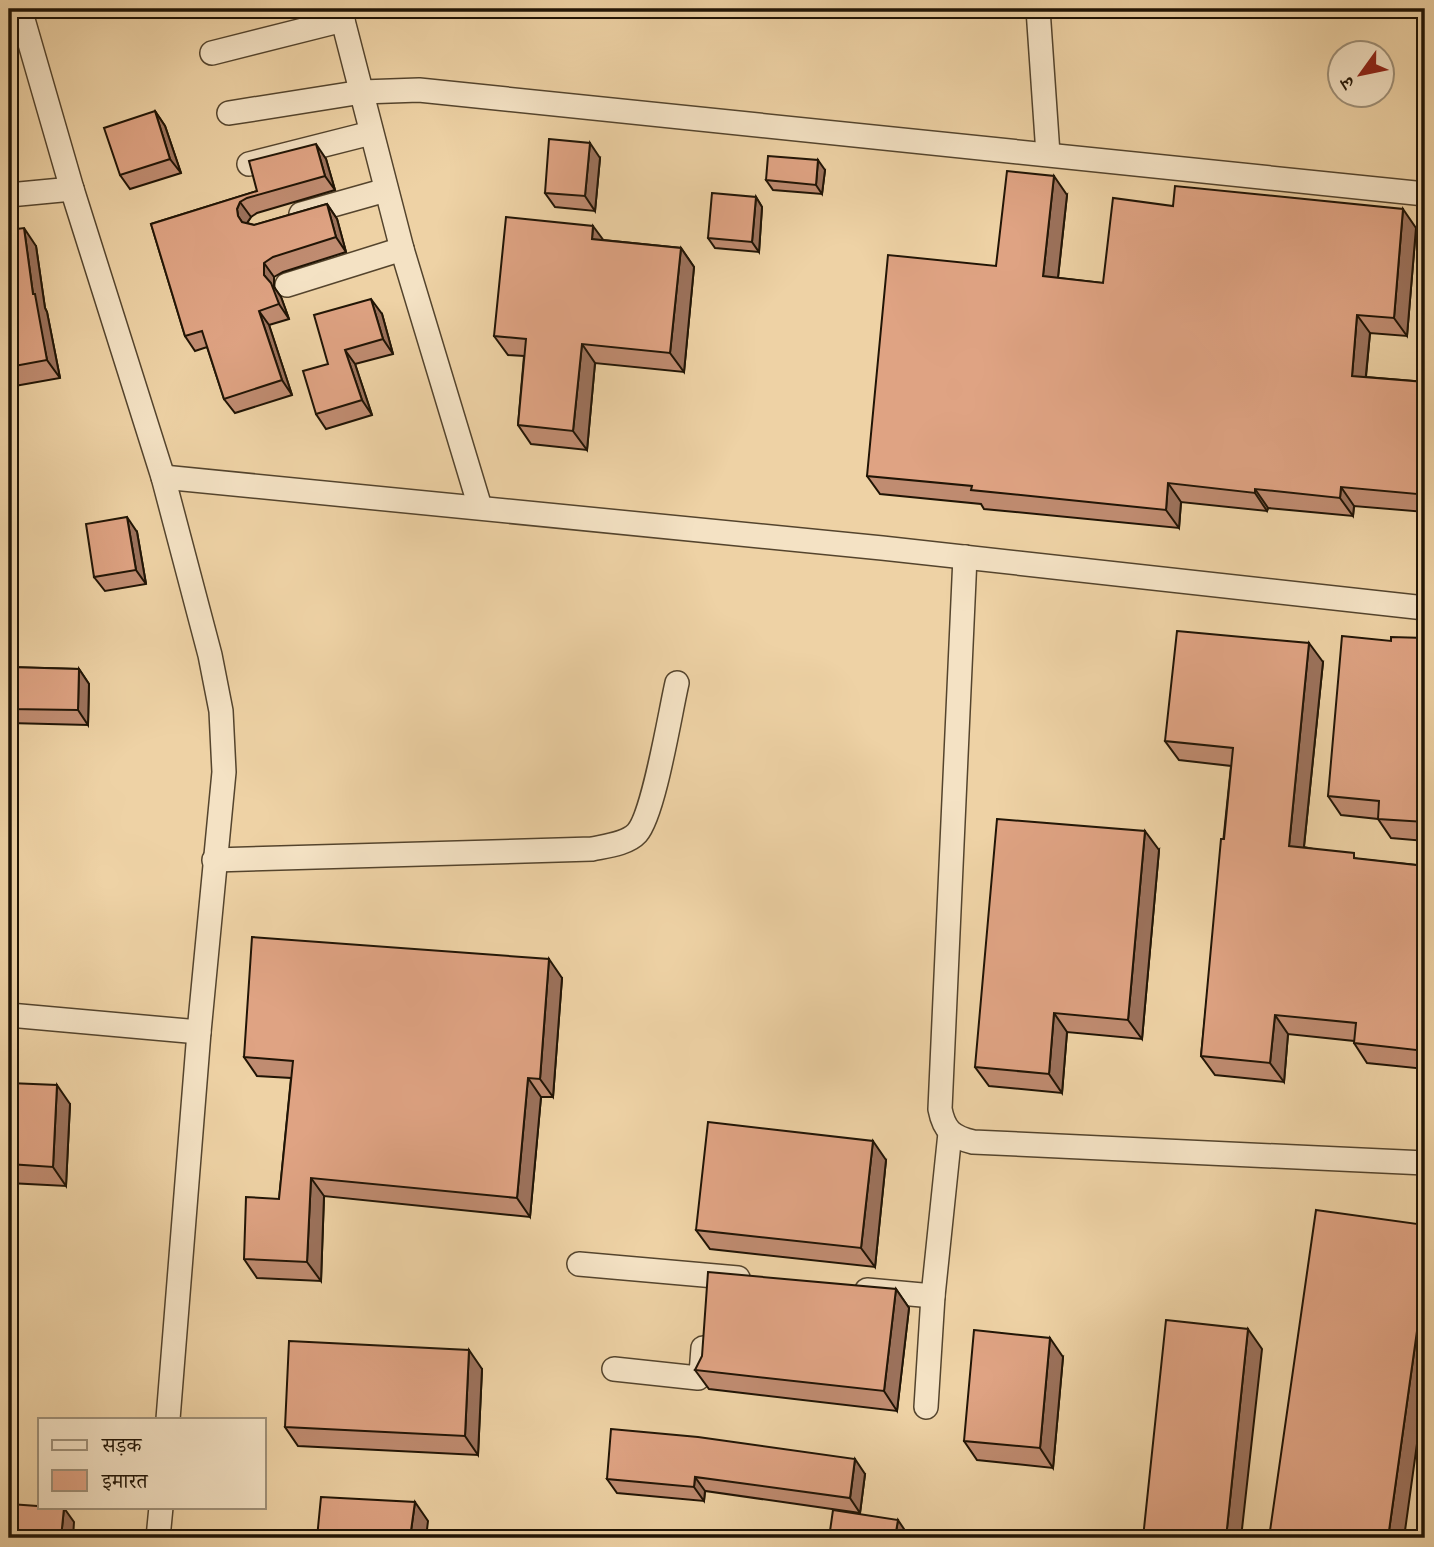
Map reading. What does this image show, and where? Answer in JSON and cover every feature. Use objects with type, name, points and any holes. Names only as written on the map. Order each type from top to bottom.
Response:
[{"type":"street","points":[[20,9],[72,189],[163,477],[210,655],[221,711],[224,772],[199,1032],[168,1418]]},
{"type":"street","points":[[1038,9],[1048,154]]},
{"type":"street","points":[[212,53],[342,14],[401,249],[480,507]]},
{"type":"street","points":[[229,113],[362,92],[419,90],[1425,194]]},
{"type":"street","points":[[249,164],[371,133]]},
{"type":"street","points":[[9,195],[72,189]]},
{"type":"street","points":[[286,219],[386,190]]},
{"type":"street","points":[[286,285],[401,249]]},
{"type":"street","points":[[163,477],[965,557],[1425,608]]},
{"type":"street","points":[[965,557],[940,1109],[943,1123],[950,1133],[973,1142],[1425,1163]]},
{"type":"street","points":[[214,860],[592,849],[619,843],[636,834],[647,814],[677,683]]},
{"type":"street","points":[[9,1015],[199,1032]]},
{"type":"street","points":[[926,1407],[933,1296],[950,1133]]},
{"type":"street","points":[[579,1264],[763,1280]]},
{"type":"street","points":[[707,1302],[709,1275]]},
{"type":"street","points":[[845,1288],[933,1296]]},
{"type":"street","points":[[614,1369],[698,1378],[701,1374],[705,1329]]},
{"type":"street","points":[[158,1538],[161,1508]]},
{"type":"building","points":[[155,111],[170,159],[120,175],[104,128]]},
{"type":"building","points":[[549,139],[590,143],[585,196],[545,193]]},
{"type":"building","points":[[316,144],[325,176],[247,198],[240,202],[237,209],[242,222],[254,225],[327,204],[336,237],[273,257],[264,263],[264,275],[271,283],[279,304],[259,311],[282,380],[224,399],[202,331],[185,336],[151,224],[257,191],[249,161]]},
{"type":"building","points":[[768,156],[818,160],[816,185],[766,180]]},
{"type":"building","points":[[1007,171],[1054,176],[1043,276],[1103,283],[1113,198],[1173,206],[1175,186],[1403,209],[1394,318],[1357,315],[1352,376],[1425,382],[1417,494],[1341,487],[1340,498],[1255,489],[1255,493],[1168,483],[1166,510],[971,490],[972,486],[867,476],[888,255],[996,266]]},
{"type":"building","points":[[712,193],[756,197],[752,242],[708,238]]},
{"type":"building","points":[[506,217],[593,226],[592,239],[681,248],[670,353],[582,344],[573,431],[518,425],[526,339],[494,336]]},
{"type":"building","points":[[24,228],[33,294],[47,360],[9,367],[9,230]]},
{"type":"building","points":[[371,299],[383,339],[345,350],[362,400],[316,414],[303,371],[328,364],[314,315]]},
{"type":"building","points":[[127,517],[136,570],[94,577],[86,524]]},
{"type":"building","points":[[1177,631],[1309,643],[1289,846],[1354,853],[1354,858],[1425,866],[1425,1051],[1354,1043],[1356,1023],[1275,1015],[1270,1063],[1201,1056],[1221,839],[1224,839],[1233,748],[1165,741]]},
{"type":"building","points":[[1342,636],[1391,641],[1391,637],[1425,638],[1425,822],[1378,819],[1379,801],[1328,796]]},
{"type":"building","points":[[9,667],[79,669],[78,710],[9,709]]},
{"type":"building","points":[[997,819],[1145,831],[1128,1020],[1054,1013],[1049,1074],[975,1067]]},
{"type":"building","points":[[252,937],[549,959],[540,1079],[528,1078],[517,1198],[311,1178],[307,1262],[244,1259],[246,1197],[279,1199],[293,1061],[244,1057]]},
{"type":"building","points":[[9,1083],[57,1085],[53,1167],[9,1164]]},
{"type":"building","points":[[708,1122],[873,1141],[861,1248],[696,1230]]},
{"type":"building","points":[[1316,1210],[1425,1225],[1425,1274],[1388,1538],[1269,1538]]},
{"type":"building","points":[[708,1272],[896,1289],[884,1391],[695,1370],[702,1356]]},
{"type":"building","points":[[1166,1320],[1248,1329],[1226,1538],[1143,1538]]},
{"type":"building","points":[[974,1330],[1050,1338],[1040,1448],[964,1441]]},
{"type":"building","points":[[289,1341],[469,1350],[465,1436],[285,1427]]},
{"type":"building","points":[[611,1429],[698,1437],[855,1459],[850,1498],[695,1477],[694,1487],[607,1479]]},
{"type":"building","points":[[321,1497],[415,1502],[410,1538],[317,1538]]},
{"type":"building","points":[[10,1504],[64,1508],[61,1538],[9,1538]]},
{"type":"building","points":[[833,1510],[898,1520],[895,1538],[829,1538]]}]
